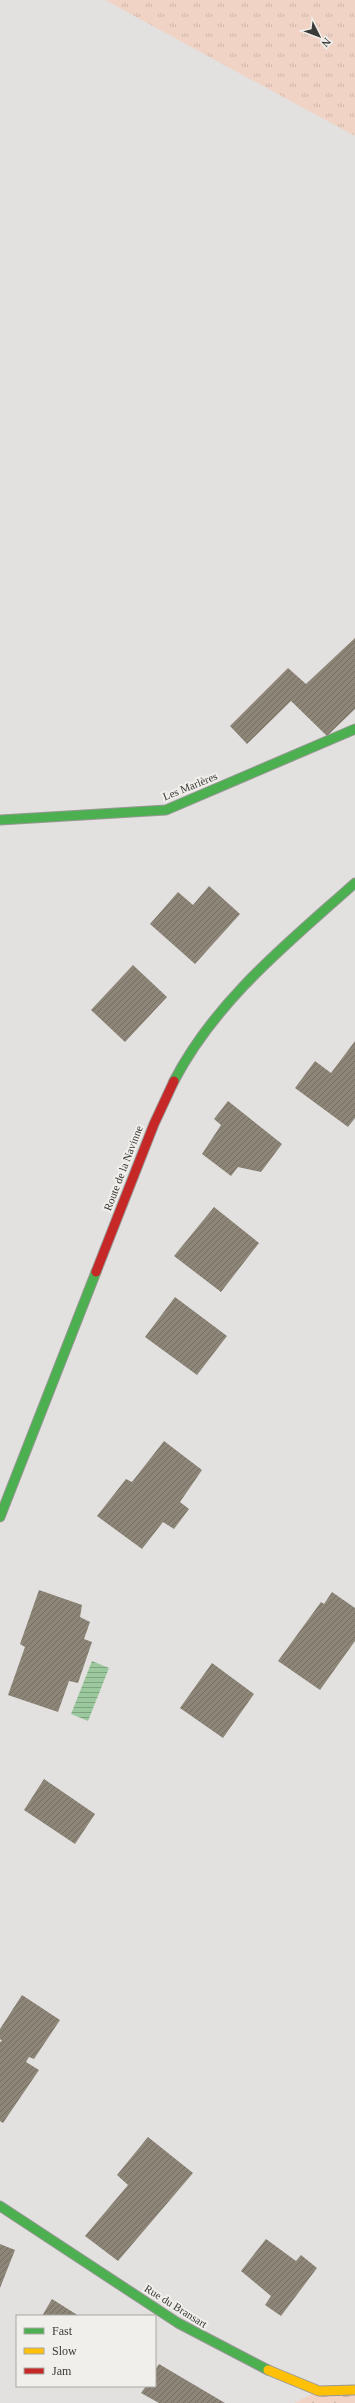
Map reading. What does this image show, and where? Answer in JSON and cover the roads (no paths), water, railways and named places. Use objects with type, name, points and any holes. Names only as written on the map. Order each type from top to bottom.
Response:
[{"type":"street","name":"Les Marlères","points":[[0,820],[166,810],[355,729]]},
{"type":"street","name":"Route de la Navinne","points":[[0,1517],[154,1124],[173,1081],[195,1045],[215,1018],[250,977],[355,883]]},
{"type":"street","name":"Rue du Bransart","points":[[0,2206],[178,2323],[254,2365],[319,2391],[355,2390]]}]
